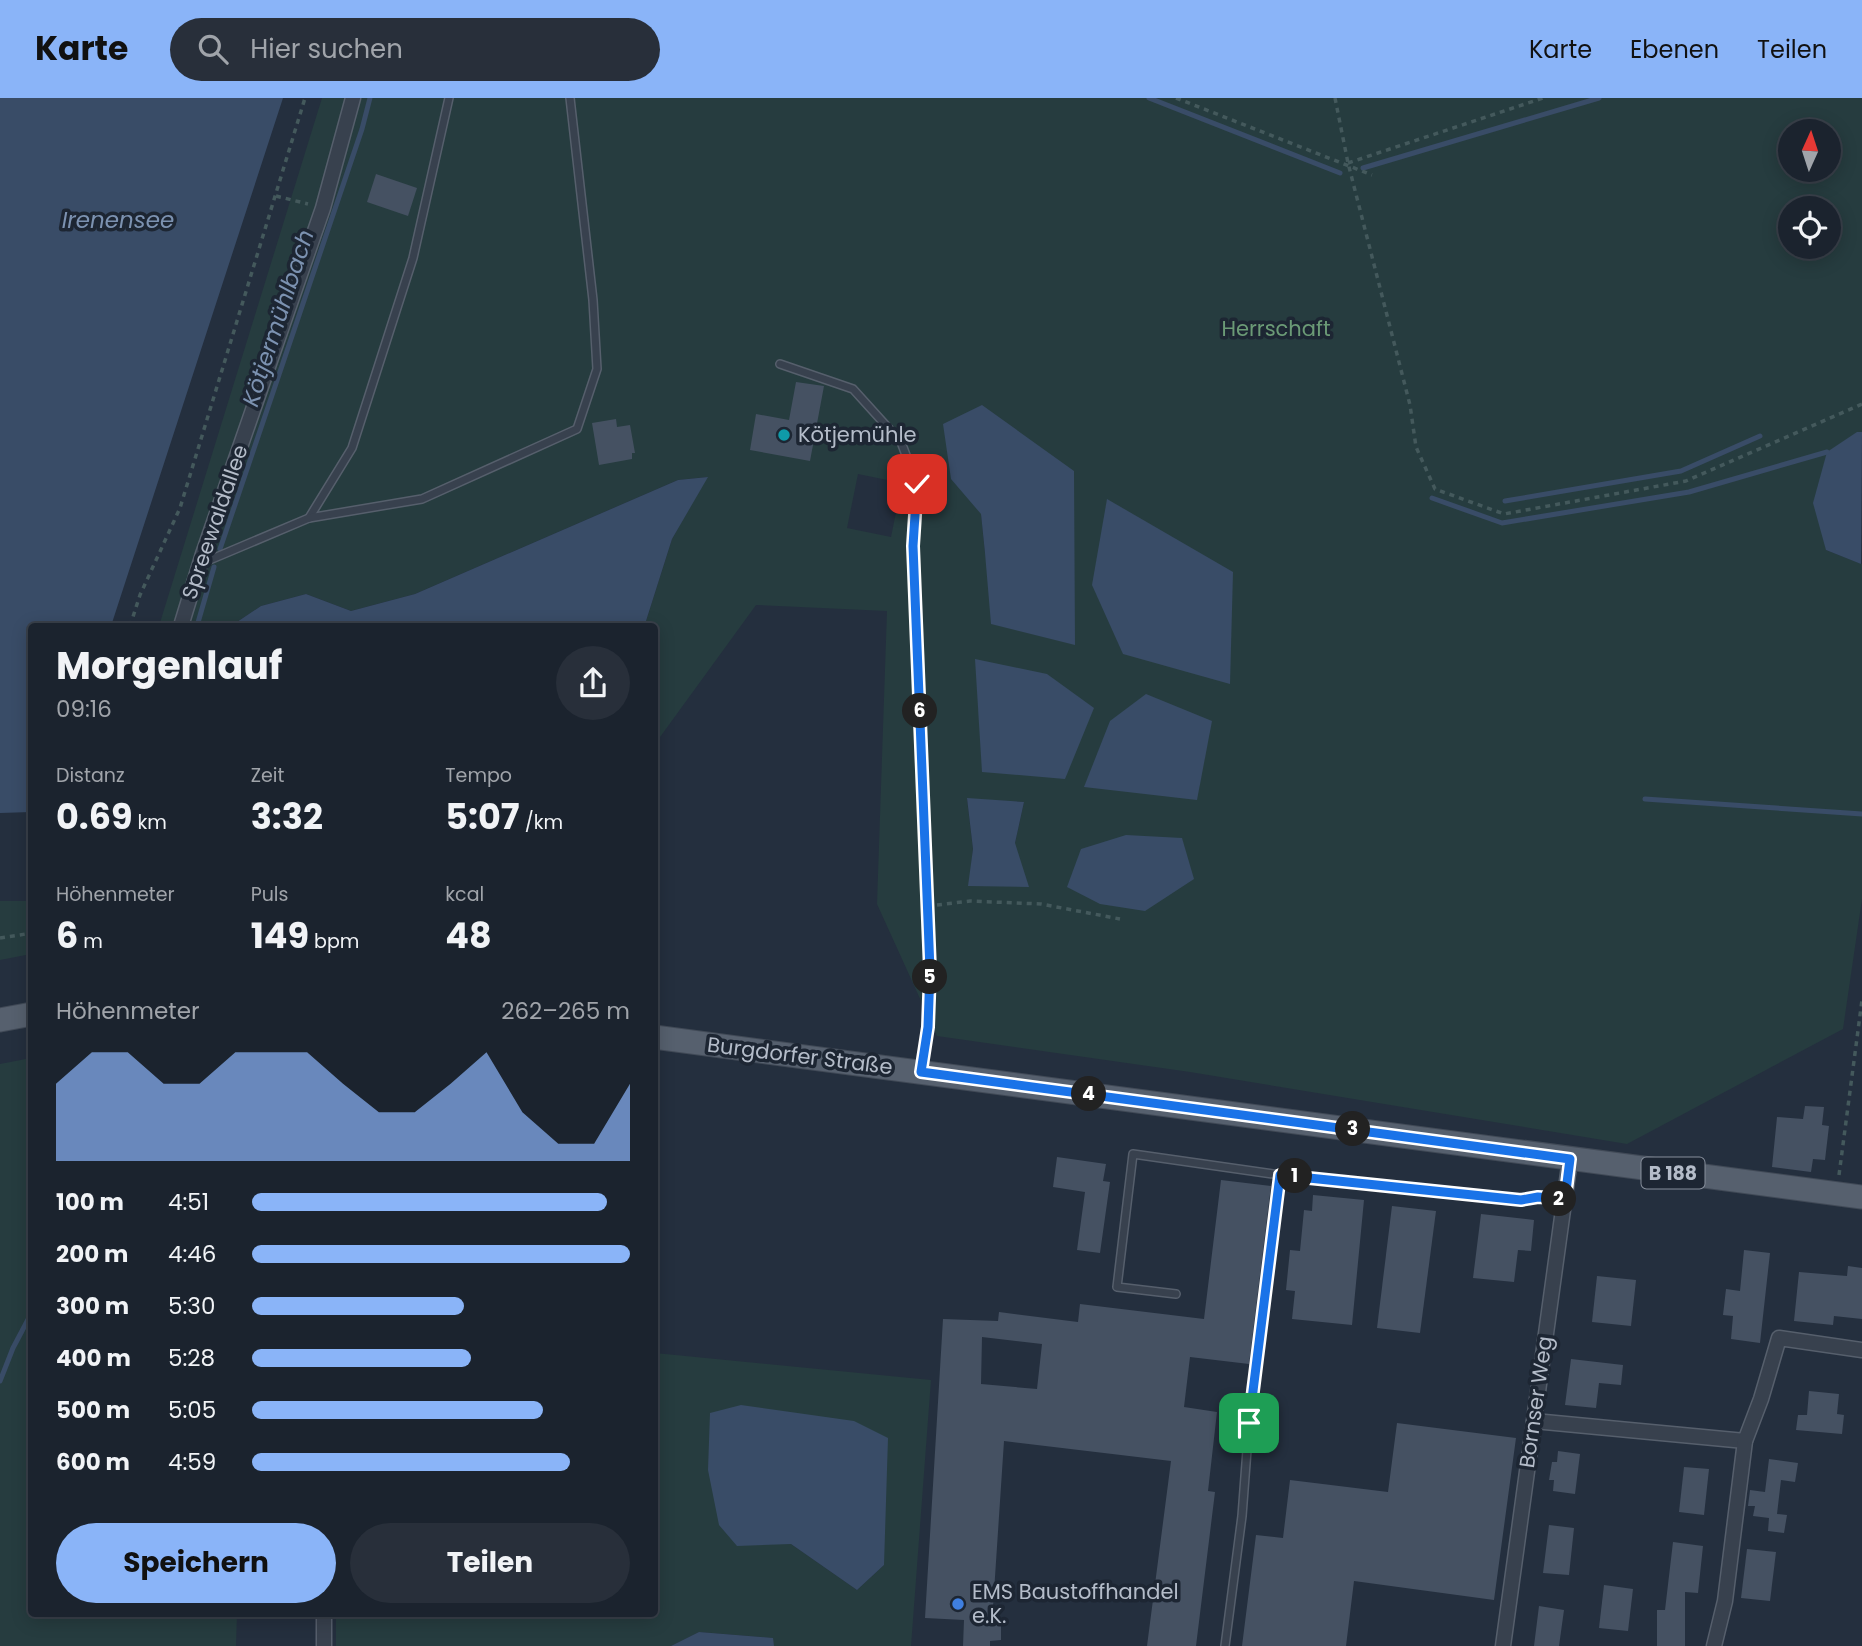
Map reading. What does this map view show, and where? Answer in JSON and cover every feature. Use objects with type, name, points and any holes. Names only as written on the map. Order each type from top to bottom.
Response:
[{"type":"main road","points":[[0,1020],[28,1015]]},
{"type":"main road","name":"Burgdorfer Straße","points":[[658,1038],[1862,1197]]},
{"type":"street","name":"Spreewaldallee","points":[[182,623],[323,208],[353,98]]},
{"type":"street","name":"Bornser Weg","points":[[1503,1646],[1570,1159]]},
{"type":"street","points":[[1714,1646],[1725,1601],[1745,1441],[1779,1338],[1862,1350]]},
{"type":"street","points":[[1534,1421],[1745,1441]]},
{"type":"street","points":[[324,1617],[324,1646]]},
{"type":"lane","points":[[309,518],[352,448],[413,258],[449,98]]},
{"type":"lane","points":[[200,565],[309,518],[422,499],[577,429],[597,369],[593,300],[570,98]]},
{"type":"lane","points":[[780,364],[853,389],[901,442],[917,484],[913,546],[930,970],[928,1027],[921,1072]]},
{"type":"lane","points":[[1176,1294],[1117,1287],[1133,1154],[1280,1175],[1521,1200],[1538,1197],[1565,1199]]},
{"type":"lane","points":[[1225,1646],[1242,1516],[1251,1397],[1280,1175]]},
{"type":"path","points":[[131,623],[140,595],[180,508],[305,98]]},
{"type":"path","points":[[1176,98],[1373,175]]},
{"type":"path","points":[[1335,98],[1348,163],[1410,405],[1416,447],[1435,489],[1504,514],[1686,481],[1862,404]]},
{"type":"path","points":[[1348,163],[1543,98]]},
{"type":"path","points":[[276,197],[323,208]]},
{"type":"path","points":[[928,906],[970,901],[1041,904],[1120,919]]},
{"type":"path","points":[[0,938],[28,934]]},
{"type":"path","points":[[1836,1194],[1862,1000]]},
{"type":"green space","name":"Herrschaft","points":[[322,98],[1862,98],[1862,432],[1857,432],[1826,550],[1862,564],[1862,899],[1843,1029],[1627,1144],[1190,1072],[937,1036],[877,904],[887,611],[756,605],[658,740],[658,623],[645,623],[672,539],[707,477],[678,480],[415,594],[351,611],[306,594],[261,606],[236,623],[160,623]],"holes":[[[858,474],[902,483],[891,537],[847,528]],[[981,514],[1075,645],[985,553]],[[967,799],[1024,802],[1015,843],[969,886],[973,849]]]},
{"type":"green space","points":[[0,901],[28,901],[28,955],[0,960]]},
{"type":"green space","points":[[28,1059],[28,1617],[237,1617],[236,1646],[0,1646],[0,1064]]},
{"type":"green space","points":[[658,1353],[931,1380],[911,1646],[774,1646],[772,1638],[699,1632],[671,1646],[336,1646],[336,1617],[658,1617]],"holes":[[[791,1544],[884,1565],[857,1590]]]},
{"type":"water","name":"Irenensee","points":[[0,98],[283,98],[112,623],[28,623],[28,812],[0,813]]},
{"type":"water","points":[[982,405],[1074,471],[1075,645],[991,624],[981,514],[951,479],[943,424]]},
{"type":"water","points":[[1857,432],[1862,432],[1861,564],[1826,550],[1813,503],[1827,452]]},
{"type":"water","points":[[708,477],[672,539],[645,623],[236,623],[261,606],[306,594],[351,611],[415,594],[678,480]]},
{"type":"water","points":[[1107,499],[1233,572],[1230,684],[1123,654],[1092,585]]},
{"type":"water","points":[[975,659],[1047,674],[1094,708],[1065,779],[982,772]]},
{"type":"water","points":[[1146,694],[1212,721],[1197,800],[1084,787],[1110,721]]},
{"type":"water","points":[[967,798],[1024,802],[1015,843],[1029,887],[968,886],[973,849]]},
{"type":"water","points":[[1126,835],[1182,838],[1194,879],[1145,911],[1100,904],[1067,887],[1081,849]]},
{"type":"water","points":[[741,1405],[854,1421],[888,1438],[884,1565],[857,1590],[791,1544],[737,1546],[719,1525],[708,1470],[710,1413]]},
{"type":"water","points":[[699,1632],[773,1638],[774,1646],[671,1646]]},
{"type":"building","points":[[376,174],[417,188],[408,216],[367,202]]},
{"type":"building","name":"Kötjemühle","points":[[796,382],[824,386],[810,461],[750,450],[756,414],[789,420]]},
{"type":"building","points":[[616,419],[617,427],[630,425],[635,453],[632,453],[632,459],[599,465],[592,423]]},
{"type":"building","points":[[1805,1106],[1824,1107],[1822,1125],[1829,1126],[1825,1160],[1813,1159],[1811,1172],[1772,1167],[1777,1117],[1803,1119]]},
{"type":"building","points":[[1057,1157],[1106,1164],[1103,1181],[1110,1182],[1100,1253],[1077,1250],[1085,1192],[1053,1187]]},
{"type":"building","points":[[1221,1180],[1271,1186],[1249,1364],[1190,1357],[1184,1407],[1217,1412],[1208,1491],[1215,1492],[1196,1646],[1147,1646],[1171,1461],[1004,1441],[992,1622],[1001,1622],[1001,1640],[990,1641],[990,1646],[963,1646],[964,1620],[925,1618],[943,1319],[998,1321],[999,1312],[1078,1322],[1080,1304],[1204,1319]],"holes":[[[982,1337],[1042,1344],[1037,1389],[981,1384]]]},
{"type":"building","points":[[1313,1195],[1364,1200],[1352,1325],[1292,1319],[1295,1291],[1286,1290],[1290,1250],[1300,1251],[1304,1210],[1312,1211]]},
{"type":"building","points":[[1392,1206],[1436,1211],[1420,1333],[1377,1328]]},
{"type":"building","points":[[1481,1214],[1534,1220],[1531,1251],[1518,1250],[1514,1282],[1473,1278]]},
{"type":"building","points":[[1744,1250],[1770,1253],[1760,1343],[1731,1339],[1733,1316],[1723,1315],[1726,1289],[1740,1291]]},
{"type":"building","points":[[1848,1266],[1862,1268],[1862,1319],[1834,1316],[1833,1325],[1794,1321],[1799,1272],[1847,1276]]},
{"type":"building","points":[[1597,1276],[1636,1280],[1631,1326],[1592,1322]]},
{"type":"building","points":[[1571,1359],[1623,1365],[1621,1385],[1599,1383],[1596,1408],[1565,1405]]},
{"type":"building","points":[[1809,1391],[1839,1394],[1837,1414],[1844,1415],[1842,1434],[1796,1430],[1798,1415],[1807,1415]]},
{"type":"building","points":[[1397,1423],[1516,1438],[1494,1600],[1354,1581],[1346,1646],[1242,1646],[1256,1535],[1283,1538],[1290,1480],[1388,1492]]},
{"type":"building","points":[[1558,1451],[1580,1454],[1575,1494],[1553,1491],[1554,1480],[1549,1480],[1552,1462],[1557,1462]]},
{"type":"building","points":[[1769,1459],[1798,1463],[1795,1482],[1781,1480],[1777,1514],[1787,1515],[1784,1533],[1768,1531],[1769,1518],[1753,1516],[1755,1506],[1748,1506],[1750,1490],[1765,1492]]},
{"type":"building","points":[[1684,1467],[1709,1469],[1704,1515],[1679,1512]]},
{"type":"building","points":[[1549,1525],[1574,1528],[1569,1575],[1543,1573]]},
{"type":"building","points":[[1673,1542],[1703,1546],[1698,1593],[1685,1592],[1685,1646],[1657,1646],[1657,1610],[1665,1610]]},
{"type":"building","points":[[1747,1549],[1776,1552],[1770,1601],[1741,1598]]},
{"type":"building","points":[[1604,1585],[1633,1589],[1628,1631],[1599,1628]]},
{"type":"building","points":[[1539,1606],[1564,1610],[1559,1646],[1534,1646]]},
{"type":"waterway","name":"Kötjermühlbach","points":[[220,549],[362,129],[370,98]]},
{"type":"waterway","points":[[1149,98],[1340,173]]},
{"type":"waterway","points":[[1363,168],[1599,98]]},
{"type":"waterway","points":[[1505,501],[1681,471],[1760,436]]},
{"type":"waterway","points":[[1432,498],[1502,523],[1689,492],[1827,452]]},
{"type":"waterway","name":"Kötjermühlbach","points":[[198,623],[214,567]]},
{"type":"waterway","points":[[1645,799],[1862,814]]},
{"type":"waterway","name":"Kötjermühlbach","points":[[0,1381],[28,1320]]},
{"type":"place","name":"Kötjemühle","points":[[784,435]]},
{"type":"place","name":"EMS Baustoffhandel e.K.","points":[[958,1604]]},
{"type":"route","points":[[917,484],[913,546],[930,970],[928,1027],[921,1072],[1570,1159],[1565,1199],[1538,1197],[1521,1200],[1280,1175],[1249,1423]]}]
